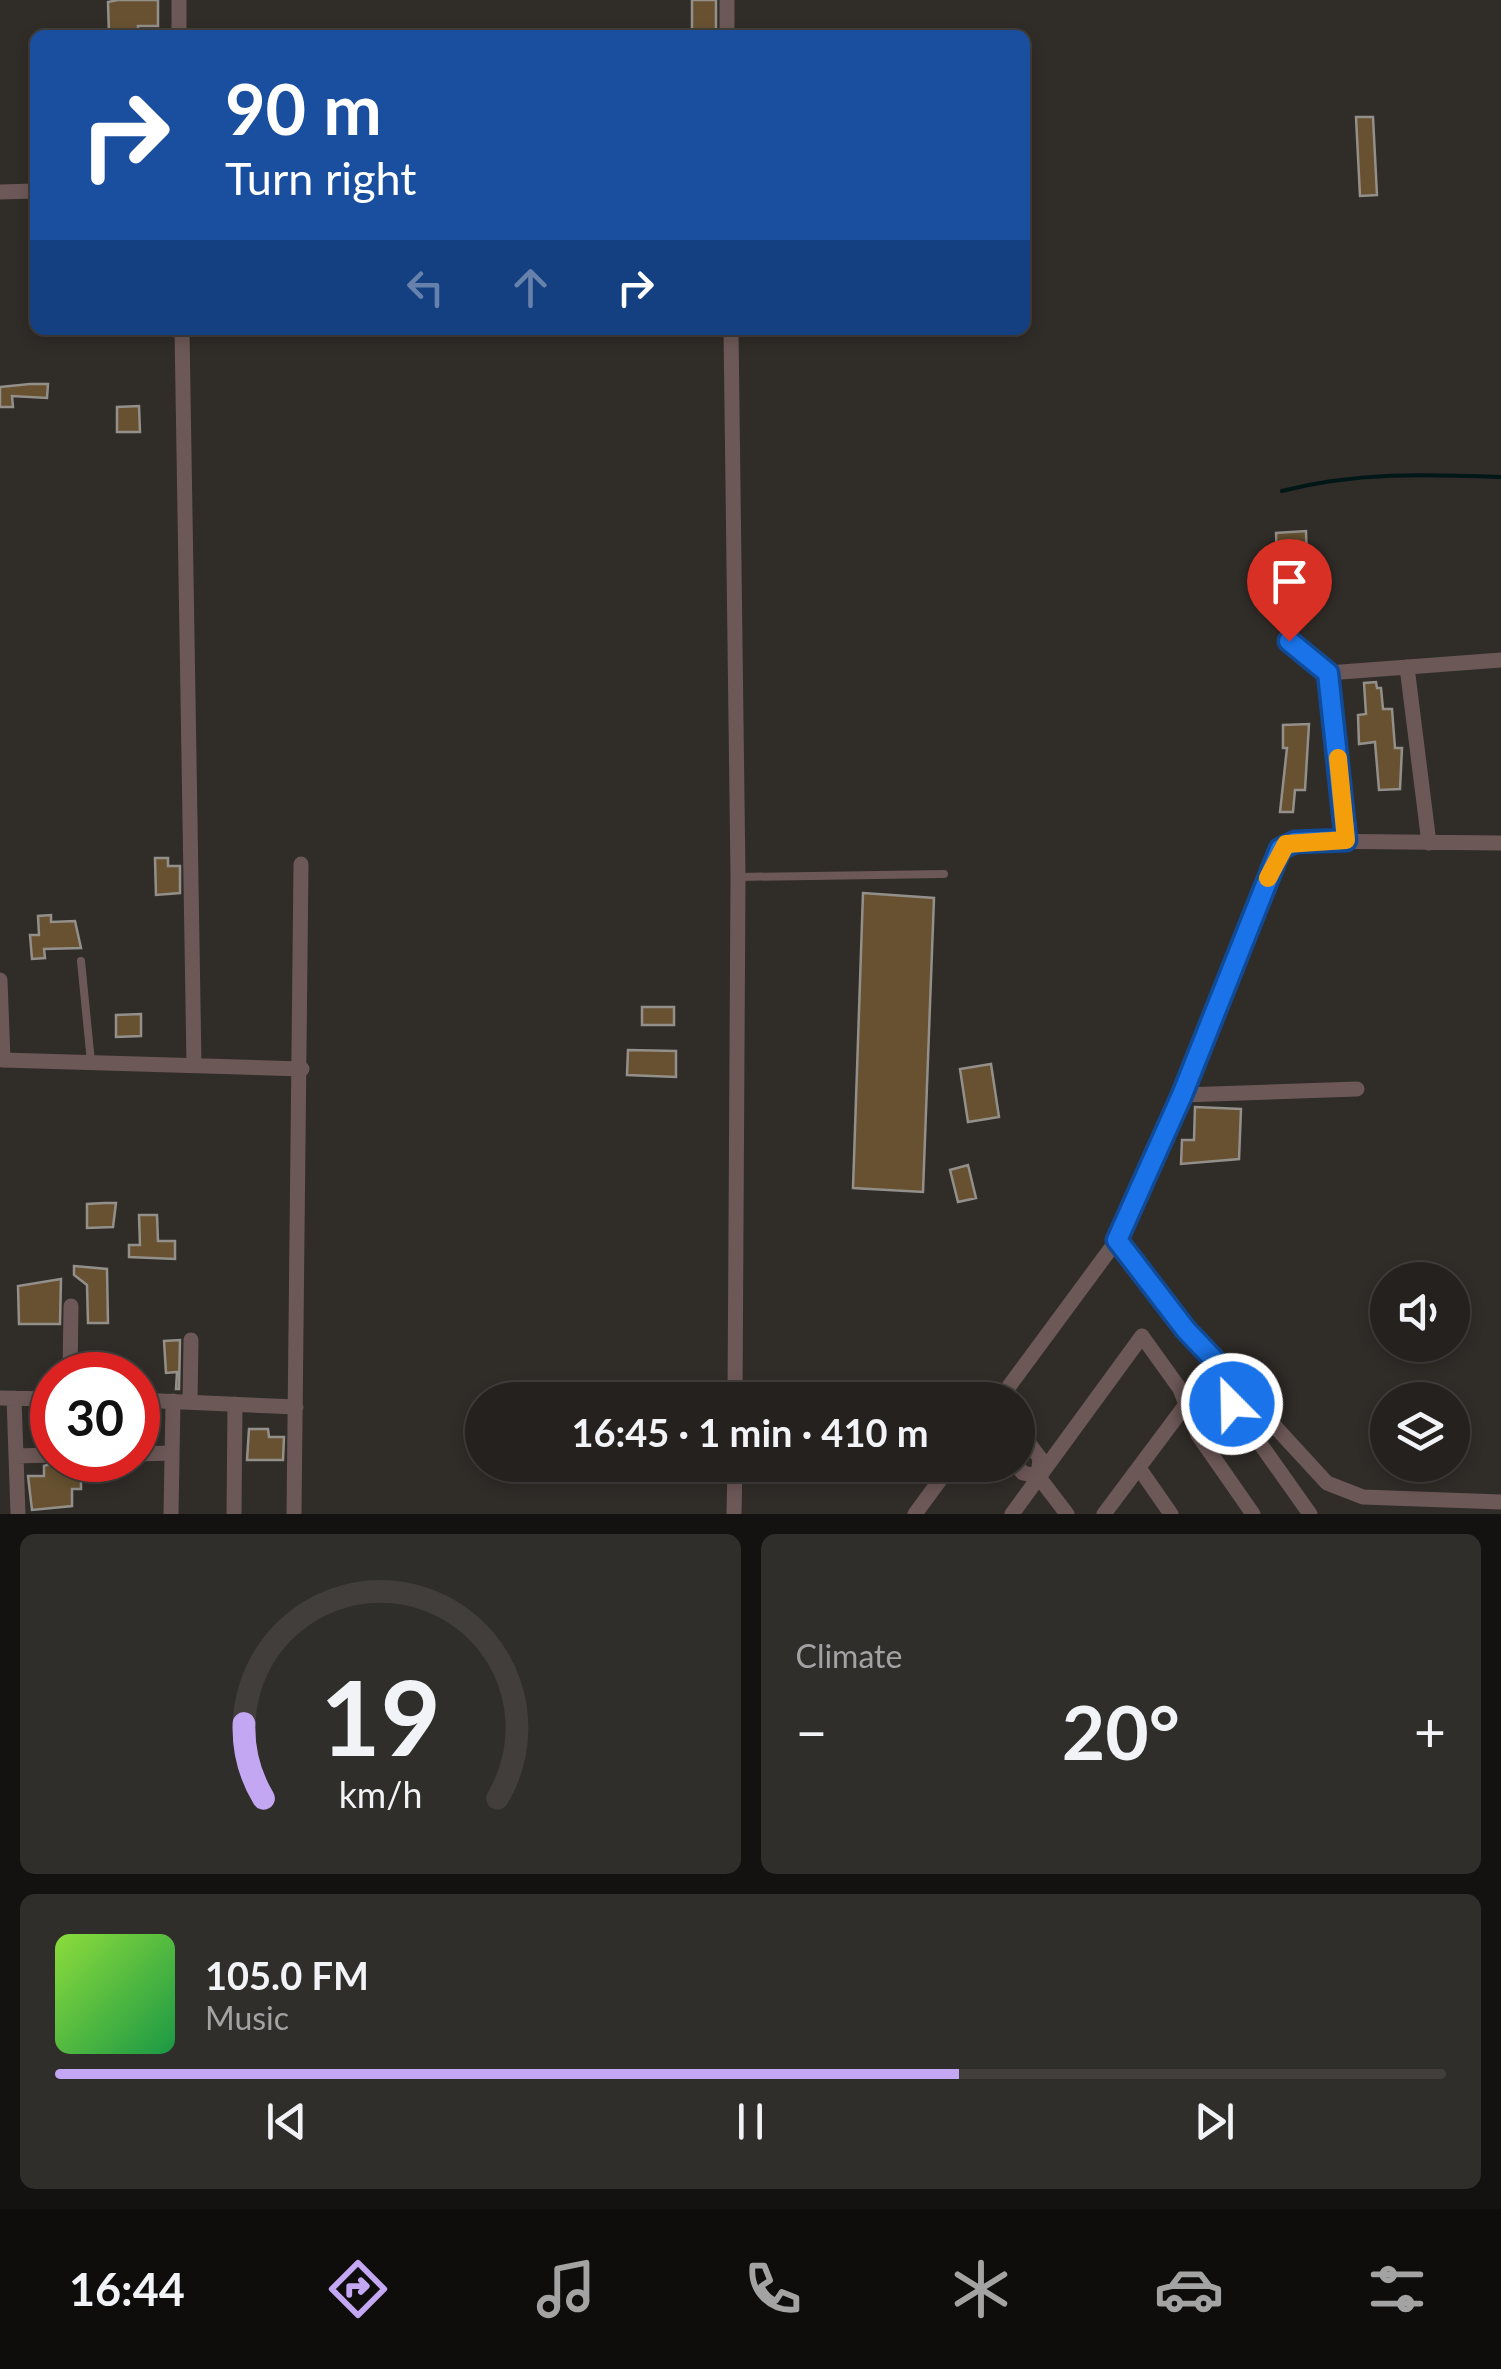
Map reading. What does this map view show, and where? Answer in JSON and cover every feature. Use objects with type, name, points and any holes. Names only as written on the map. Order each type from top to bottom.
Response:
[{"type":"street","points":[[179,0],[179,30]]},
{"type":"street","points":[[727,0],[727,30]]},
{"type":"street","points":[[0,192],[30,191]]},
{"type":"street","points":[[182,335],[194,1065]]},
{"type":"street","points":[[732,335],[738,878],[736,1382]]},
{"type":"street","points":[[1289,641],[1328,673],[1501,660]]},
{"type":"street","points":[[1407,668],[1429,843]]},
{"type":"street","points":[[1328,673],[1346,840]]},
{"type":"street","points":[[1012,1382],[1117,1240],[1182,1095],[1280,849],[1295,842],[1346,840],[1501,843]]},
{"type":"street","points":[[294,1514],[302,1068],[301,864]]},
{"type":"street","points":[[0,980],[3,1060],[302,1068]]},
{"type":"street","points":[[1182,1095],[1357,1089]]},
{"type":"street","points":[[1117,1240],[1186,1330],[1315,1472],[1344,1493],[1501,1502]]},
{"type":"street","points":[[70,1306],[70,1352]]},
{"type":"street","points":[[1012,1514],[1142,1336],[1180,1389],[1198,1435],[1253,1514]]},
{"type":"street","points":[[190,1402],[191,1340]]},
{"type":"street","points":[[1223,1369],[1232,1404],[1310,1514]]},
{"type":"street","points":[[7,1398],[16,1456],[18,1514]]},
{"type":"street","points":[[160,1401],[296,1406]]},
{"type":"street","points":[[171,1514],[173,1401]]},
{"type":"street","points":[[234,1404],[234,1514]]},
{"type":"street","points":[[1104,1514],[1184,1407]]},
{"type":"street","points":[[1035,1451],[1040,1458],[1038,1476],[1067,1514]]},
{"type":"street","points":[[160,1453],[172,1453]]},
{"type":"street","points":[[16,1456],[30,1456]]},
{"type":"street","points":[[1139,1468],[1171,1514]]},
{"type":"street","points":[[734,1482],[734,1514]]},
{"type":"street","points":[[915,1514],[939,1482]]},
{"type":"lane","points":[[738,878],[944,874]]},
{"type":"lane","points":[[81,961],[91,1062]]},
{"type":"building","points":[[158,0],[158,26],[109,30],[108,2]]},
{"type":"building","points":[[692,0],[716,0],[716,30],[692,30]]},
{"type":"building","points":[[1356,117],[1373,117],[1377,195],[1360,196]]},
{"type":"building","points":[[48,384],[47,398],[12,396],[13,407],[0,407],[0,387]]},
{"type":"building","points":[[139,406],[140,432],[117,432],[117,407]]},
{"type":"building","points":[[1306,531],[1307,561],[1277,562],[1276,533]]},
{"type":"building","points":[[1376,682],[1377,688],[1381,688],[1383,709],[1392,709],[1395,748],[1402,748],[1400,789],[1379,790],[1375,742],[1359,744],[1358,715],[1366,714],[1364,683]]},
{"type":"building","points":[[1309,724],[1305,790],[1295,790],[1293,812],[1280,812],[1287,748],[1283,748],[1283,725]]},
{"type":"building","points":[[155,858],[168,858],[168,866],[180,866],[180,893],[156,895]]},
{"type":"building","points":[[863,893],[934,898],[923,1192],[853,1188]]},
{"type":"building","points":[[51,915],[51,922],[75,921],[81,948],[44,949],[45,958],[32,959],[30,935],[39,935],[38,916]]},
{"type":"building","points":[[642,1007],[674,1007],[674,1025],[642,1025]]},
{"type":"building","points":[[141,1014],[141,1036],[116,1037],[116,1015]]},
{"type":"building","points":[[628,1050],[676,1051],[676,1077],[627,1075]]},
{"type":"building","points":[[991,1064],[999,1117],[968,1122],[960,1069]]},
{"type":"building","points":[[1195,1107],[1241,1109],[1239,1159],[1181,1164],[1182,1140],[1194,1140]]},
{"type":"building","points":[[968,1165],[976,1198],[958,1202],[950,1170]]},
{"type":"building","points":[[116,1203],[113,1227],[87,1228],[87,1204]]},
{"type":"building","points":[[139,1215],[157,1215],[158,1241],[175,1241],[175,1259],[129,1257],[129,1245],[140,1245]]},
{"type":"building","points":[[74,1266],[107,1269],[108,1323],[88,1323],[87,1285],[74,1275]]},
{"type":"building","points":[[61,1279],[60,1324],[19,1324],[18,1286]]},
{"type":"building","points":[[180,1340],[176,1389],[177,1372],[166,1373],[164,1341]]},
{"type":"building","points":[[249,1429],[268,1429],[269,1437],[284,1437],[283,1460],[247,1460]]},
{"type":"building","points":[[28,1476],[30,1482],[81,1482],[81,1489],[72,1489],[72,1506],[32,1510]]},
{"type":"waterway","points":[[1282,491],[1364,477],[1501,477]]},
{"type":"slow traffic","points":[[1268,878],[1286,844],[1346,840],[1338,758]]},
{"type":"route","points":[[1232,1404],[1223,1369],[1186,1330],[1117,1240],[1182,1095],[1280,849],[1295,842],[1346,840],[1328,673],[1289,641]]}]
